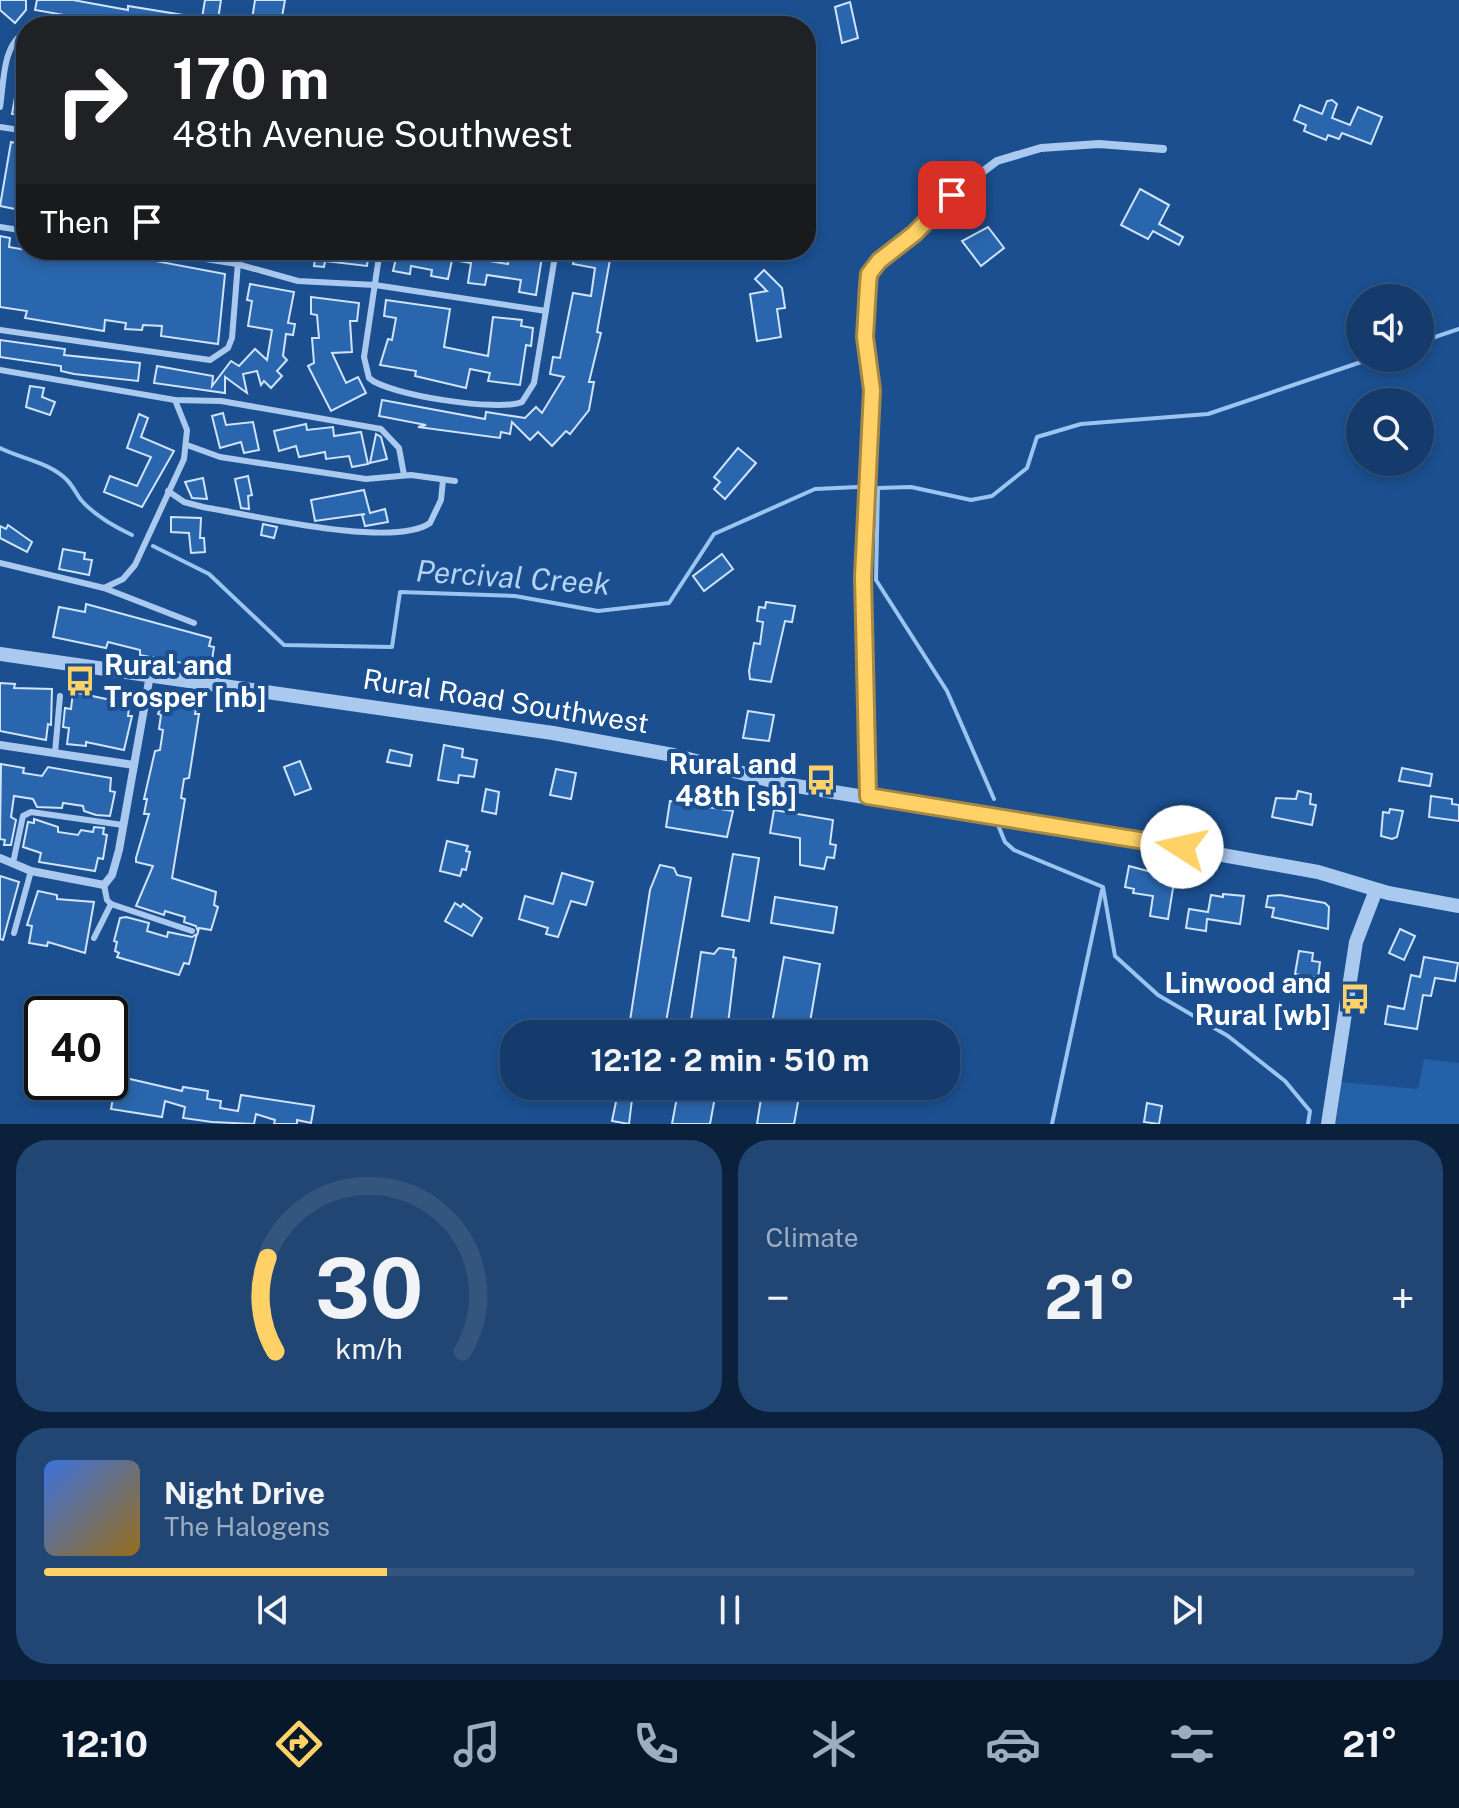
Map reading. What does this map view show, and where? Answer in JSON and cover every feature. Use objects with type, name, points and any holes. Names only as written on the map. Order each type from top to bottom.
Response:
[{"type":"street","points":[[868,796],[863,577],[872,390],[865,337],[869,274],[952,195],[997,161],[1041,148],[1099,144],[1163,149]]},
{"type":"street","name":"Rural Road Southwest","points":[[0,654],[553,733],[673,755],[784,784],[1318,872],[1376,890],[1459,906]]},
{"type":"street","points":[[0,858],[31,871],[104,885],[112,875],[123,825],[150,675]]},
{"type":"street","points":[[0,745],[134,765]]},
{"type":"street","points":[[1328,1124],[1356,942],[1376,890]]},
{"type":"lane","points":[[0,107],[8,54],[16,41]]},
{"type":"lane","points":[[212,260],[298,281],[375,285],[546,311]]},
{"type":"lane","points":[[0,330],[210,360],[228,348],[232,338],[238,260]]},
{"type":"lane","points":[[379,260],[364,357],[369,378],[387,389],[501,407],[522,402],[534,383],[554,260]]},
{"type":"lane","points":[[0,370],[175,400],[221,401],[381,429],[399,448],[404,475]]},
{"type":"lane","points":[[104,588],[123,579],[135,565],[187,445],[184,419],[175,400]]},
{"type":"lane","points":[[187,445],[220,457],[366,479],[404,475],[455,481]]},
{"type":"lane","points":[[168,491],[184,502],[203,507],[351,530],[405,534],[430,523],[441,500],[443,480]]},
{"type":"lane","points":[[0,563],[104,588],[194,623]]},
{"type":"lane","points":[[55,753],[60,696]]},
{"type":"lane","points":[[13,863],[23,816],[31,812],[123,825]]},
{"type":"lane","points":[[14,933],[31,871]]},
{"type":"lane","points":[[104,885],[111,904],[192,931]]},
{"type":"lane","points":[[94,938],[111,904]]},
{"type":"shaded area","points":[[1424,1059],[1459,1063],[1459,1124],[1333,1124],[1340,1082],[1418,1089]]},
{"type":"building","points":[[0,0],[26,0],[26,10],[21,16],[16,16],[15,23],[0,10]]},
{"type":"building","points":[[37,0],[73,0],[128,10],[128,6],[190,16],[70,16],[35,10]]},
{"type":"building","points":[[205,0],[221,0],[219,16],[202,16]]},
{"type":"building","points":[[255,0],[285,0],[282,16],[253,16]]},
{"type":"building","points":[[850,2],[858,38],[842,43],[835,7]]},
{"type":"building","points":[[16,92],[16,115],[12,114]]},
{"type":"building","points":[[1327,101],[1337,104],[1332,118],[1350,125],[1358,107],[1382,117],[1371,144],[1342,133],[1339,139],[1328,135],[1326,140],[1304,131],[1306,125],[1294,120],[1300,105],[1322,114]]},
{"type":"building","points":[[11,142],[16,143],[15,209],[0,206]]},
{"type":"building","points":[[1140,189],[1169,205],[1159,224],[1183,237],[1179,245],[1153,231],[1148,239],[1121,225]]},
{"type":"building","points":[[988,227],[1004,248],[981,266],[962,241]]},
{"type":"building","points":[[0,236],[10,238],[9,247],[16,248],[16,260],[150,260],[225,274],[218,344],[161,336],[162,326],[143,325],[142,330],[125,329],[126,323],[105,320],[104,331],[25,318],[27,311],[0,307]]},
{"type":"building","points":[[315,260],[368,260],[367,266],[325,261],[324,267],[314,266]]},
{"type":"building","points":[[396,260],[452,260],[448,279],[431,276],[432,270],[411,266],[410,274],[393,271]]},
{"type":"building","points":[[452,260],[489,260],[508,264],[509,260],[541,260],[536,295],[519,292],[521,280],[487,275],[485,285],[468,283],[471,263]]},
{"type":"building","points":[[574,260],[610,260],[597,332],[601,333],[589,382],[594,382],[589,410],[570,434],[566,431],[552,446],[538,432],[530,440],[512,422],[510,434],[501,432],[500,438],[418,427],[426,425],[379,416],[382,400],[485,419],[486,412],[525,418],[536,407],[542,413],[564,377],[550,374],[553,357],[560,358],[573,293],[591,296],[595,268],[573,264]]},
{"type":"building","points":[[764,270],[782,288],[785,308],[777,309],[781,337],[757,341],[750,294],[767,291],[755,279]]},
{"type":"building","points":[[250,284],[294,292],[288,323],[295,324],[293,335],[286,334],[283,356],[287,360],[277,371],[282,376],[271,388],[264,381],[261,385],[257,371],[243,374],[247,393],[225,377],[225,393],[154,383],[157,366],[213,376],[212,386],[231,361],[239,366],[255,349],[267,360],[272,330],[248,326],[252,301],[247,300]]},
{"type":"building","points":[[311,297],[359,303],[357,321],[350,321],[352,352],[332,353],[346,383],[358,377],[366,393],[331,411],[308,366],[314,363],[312,338],[319,338],[317,315],[311,314]]},
{"type":"building","points":[[386,300],[450,309],[444,347],[488,356],[493,317],[522,320],[521,326],[533,328],[531,346],[526,345],[520,385],[488,381],[490,373],[470,369],[466,388],[415,376],[416,371],[380,365],[388,339],[392,340],[396,318],[384,316]]},
{"type":"building","points":[[0,340],[65,349],[64,355],[140,363],[138,381],[74,374],[61,371],[61,366],[0,357]]},
{"type":"building","points":[[30,386],[44,388],[42,397],[55,402],[50,415],[26,407]]},
{"type":"building","points":[[223,413],[226,425],[253,422],[259,450],[244,453],[241,442],[220,448],[212,416]]},
{"type":"building","points":[[139,414],[148,418],[141,437],[174,451],[142,507],[104,492],[110,476],[137,486],[151,457],[127,448]]},
{"type":"building","points":[[306,424],[307,430],[333,427],[334,436],[361,432],[368,464],[352,467],[349,456],[326,459],[325,452],[299,457],[296,446],[279,451],[274,431]]},
{"type":"building","points":[[376,434],[381,437],[387,459],[370,463]]},
{"type":"building","points":[[738,448],[756,463],[725,499],[714,489],[720,482],[714,477]]},
{"type":"building","points":[[248,476],[252,495],[248,496],[249,509],[241,508],[235,479]]},
{"type":"building","points":[[203,478],[207,499],[192,498],[185,482]]},
{"type":"building","points":[[364,490],[370,513],[385,509],[388,522],[365,526],[362,515],[365,514],[315,521],[311,500]]},
{"type":"building","points":[[171,517],[201,518],[200,538],[204,538],[205,552],[191,553],[189,533],[171,532]]},
{"type":"building","points":[[263,524],[277,527],[274,538],[261,535]]},
{"type":"building","points":[[8,525],[32,542],[27,552],[0,538],[0,526],[6,529]]},
{"type":"building","points":[[63,549],[85,553],[84,559],[92,560],[89,575],[59,569]]},
{"type":"building","points":[[722,554],[733,569],[704,591],[693,576]]},
{"type":"building","points":[[766,602],[795,606],[792,622],[785,621],[771,682],[750,679],[749,671],[754,643],[760,644],[763,622],[757,621],[759,607],[765,608]]},
{"type":"building","points":[[86,604],[211,638],[209,646],[214,647],[212,660],[205,658],[204,665],[175,662],[140,655],[140,650],[108,642],[106,648],[53,637],[59,607],[85,612]]},
{"type":"building","points":[[0,683],[15,684],[14,688],[52,689],[51,725],[48,724],[46,740],[0,731]]},
{"type":"building","points":[[73,692],[111,700],[111,697],[130,699],[128,716],[132,716],[124,750],[86,742],[86,746],[67,744],[69,728],[63,727],[65,708],[71,709]]},
{"type":"building","points":[[164,700],[186,704],[186,708],[196,709],[195,714],[199,714],[189,778],[184,779],[181,798],[185,799],[172,878],[216,892],[214,905],[218,907],[211,930],[199,928],[198,932],[196,926],[184,922],[185,917],[165,911],[164,915],[136,906],[153,866],[136,862],[136,858],[149,814],[144,814],[147,799],[144,799],[155,751],[160,750],[163,730],[159,729],[161,715],[158,714]]},
{"type":"building","points":[[748,711],[774,715],[769,741],[743,738]]},
{"type":"building","points":[[444,745],[463,749],[462,757],[477,760],[474,777],[459,775],[458,783],[438,780]]},
{"type":"building","points":[[390,750],[412,755],[410,766],[387,762]]},
{"type":"building","points":[[300,761],[311,789],[295,795],[284,767]]},
{"type":"building","points":[[1,764],[24,768],[23,773],[42,776],[48,767],[111,778],[110,791],[115,792],[110,816],[96,815],[84,811],[83,806],[63,803],[62,808],[37,807],[33,799],[14,796],[11,817],[16,820],[11,845],[4,845],[5,840],[0,839]]},
{"type":"building","points":[[1402,768],[1432,774],[1430,786],[1399,781]]},
{"type":"building","points":[[556,769],[576,773],[571,799],[550,795]]},
{"type":"building","points":[[486,789],[499,792],[496,814],[482,811]]},
{"type":"building","points":[[1298,791],[1311,794],[1310,804],[1316,805],[1312,825],[1272,817],[1276,798],[1296,799]]},
{"type":"building","points":[[1431,796],[1452,799],[1452,804],[1459,805],[1459,821],[1429,817]]},
{"type":"building","points":[[670,801],[733,811],[727,837],[666,827]]},
{"type":"building","points":[[1390,809],[1403,811],[1397,837],[1392,839],[1381,836],[1383,812],[1389,813]]},
{"type":"building","points":[[774,810],[833,820],[830,844],[836,845],[834,858],[827,857],[824,869],[800,865],[800,838],[770,833]]},
{"type":"building","points":[[34,819],[58,827],[58,832],[78,835],[81,830],[93,832],[94,827],[104,828],[103,834],[107,835],[103,859],[98,858],[95,871],[39,862],[41,853],[23,847],[28,822],[34,823]]},
{"type":"building","points":[[447,841],[468,846],[466,851],[470,852],[466,870],[462,869],[460,876],[440,871]]},
{"type":"building","points":[[733,854],[759,858],[749,921],[722,916]]},
{"type":"building","points":[[660,865],[674,868],[677,875],[691,878],[666,1020],[630,1020],[650,890]]},
{"type":"building","points":[[1129,866],[1159,874],[1158,879],[1174,882],[1168,919],[1150,916],[1153,896],[1133,893],[1134,889],[1125,887]]},
{"type":"building","points":[[562,873],[593,882],[586,905],[571,901],[558,937],[546,934],[548,928],[519,919],[525,896],[553,904]]},
{"type":"building","points":[[0,876],[19,882],[3,940],[0,939]]},
{"type":"building","points":[[38,891],[57,895],[57,899],[94,902],[85,953],[48,942],[47,946],[29,943],[32,926],[27,925]]},
{"type":"building","points":[[1223,894],[1244,896],[1240,924],[1207,919],[1206,931],[1186,928],[1189,909],[1208,912],[1211,895],[1223,897]]},
{"type":"building","points":[[1280,895],[1325,903],[1329,907],[1328,929],[1272,917],[1274,908],[1266,907],[1268,896]]},
{"type":"building","points":[[775,897],[837,907],[833,933],[771,923]]},
{"type":"building","points":[[455,903],[461,907],[463,904],[482,918],[472,936],[445,921]]},
{"type":"building","points":[[120,918],[149,923],[147,931],[167,937],[168,932],[192,937],[197,934],[189,964],[184,963],[179,975],[117,957],[117,942],[114,941]]},
{"type":"building","points":[[1400,929],[1415,936],[1404,960],[1389,953]]},
{"type":"building","points":[[719,948],[734,950],[733,957],[736,958],[728,1020],[691,1020],[701,952],[714,954]]},
{"type":"building","points":[[1299,951],[1313,953],[1312,961],[1320,962],[1318,978],[1295,974]]},
{"type":"building","points":[[784,957],[820,964],[810,1020],[773,1020]]},
{"type":"building","points":[[1424,957],[1458,963],[1455,981],[1435,978],[1431,996],[1423,995],[1417,1029],[1385,1024],[1388,1006],[1404,1009],[1411,975],[1420,977]]},
{"type":"building","points":[[128,1079],[182,1091],[183,1087],[208,1091],[207,1099],[221,1101],[220,1108],[238,1111],[241,1095],[314,1106],[311,1123],[297,1120],[297,1124],[274,1124],[275,1120],[256,1114],[254,1124],[183,1118],[185,1107],[165,1101],[162,1117],[111,1109],[113,1100],[128,1100]]},
{"type":"building","points":[[616,1100],[632,1100],[629,1124],[612,1121]]},
{"type":"building","points":[[676,1100],[714,1100],[710,1124],[672,1124]]},
{"type":"building","points":[[761,1100],[798,1100],[794,1124],[757,1124]]},
{"type":"building","points":[[1147,1103],[1162,1106],[1159,1124],[1144,1122]]},
{"type":"waterway","name":"Percival Creek","points":[[1434,337],[1459,329]]},
{"type":"waterway","name":"Percival Creek","points":[[994,799],[947,691],[876,580],[878,488],[911,487],[971,500],[992,496],[1027,468],[1037,437],[1081,424],[1208,414],[1346,367]]},
{"type":"waterway","name":"Percival Creek","points":[[0,448],[60,474],[92,511],[132,535]]},
{"type":"waterway","name":"Percival Creek","points":[[153,546],[209,574],[284,645],[392,647],[400,592],[515,596],[598,611],[669,603],[714,534],[815,489],[858,487]]},
{"type":"waterway","points":[[998,825],[1005,842],[1014,850],[1103,887],[1115,956],[1158,995],[1228,1036],[1285,1081],[1310,1111],[1308,1124]]},
{"type":"waterway","points":[[1052,1124],[1102,890]]},
{"type":"place","name":"Rural and Trosper [nb]","points":[[80,681]]},
{"type":"place","name":"Rural and 48th [sb]","points":[[821,780]]},
{"type":"place","name":"Linwood and Rural [wb]","points":[[1355,999]]},
{"type":"route","points":[[952,195],[915,233],[879,261],[869,274],[865,337],[872,390],[865,471],[863,577],[868,671],[868,796],[1182,847]]}]
